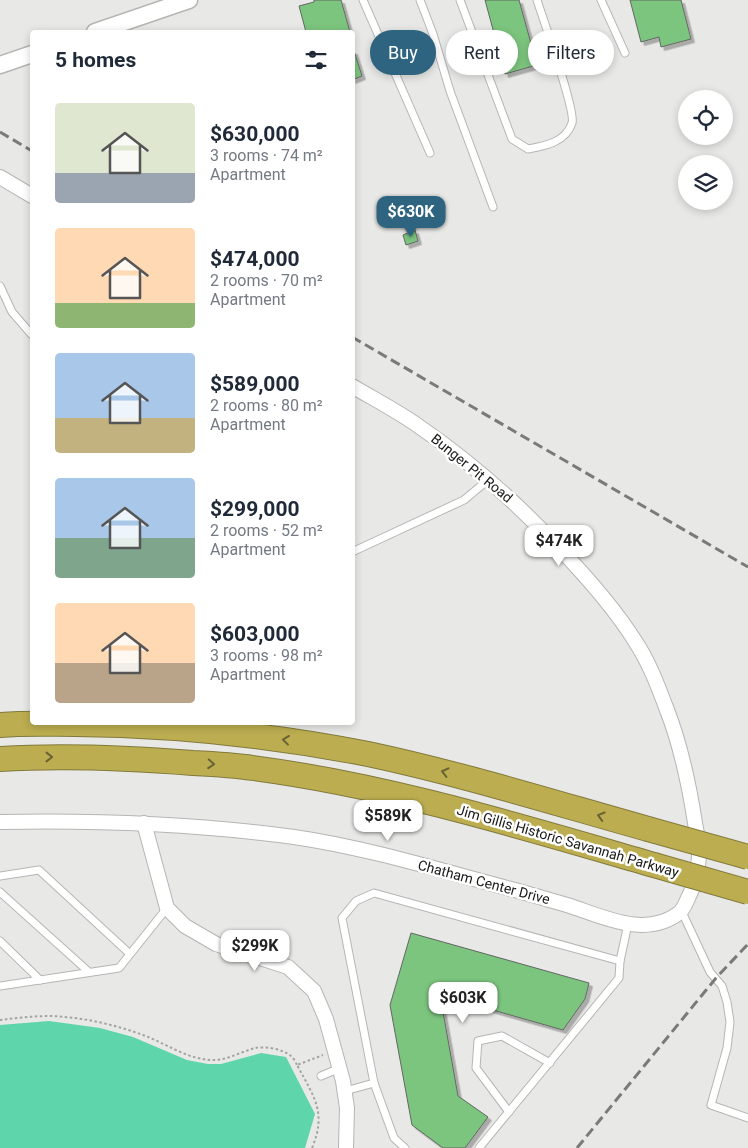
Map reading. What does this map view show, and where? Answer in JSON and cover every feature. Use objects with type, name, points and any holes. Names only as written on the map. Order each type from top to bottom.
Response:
[{"type":"highway","points":[[0,725],[30,725]]},
{"type":"highway","points":[[130,725],[233,733],[308,743],[444,772],[748,857]]},
{"type":"highway","name":"Jim Gillis Historic Savannah Parkway","points":[[0,760],[45,757],[118,758],[253,767],[366,787],[419,799],[486,816],[748,892]]},
{"type":"street","points":[[101,30],[189,0]]},
{"type":"street","points":[[0,65],[30,55]]},
{"type":"street","points":[[0,177],[30,195]]},
{"type":"street","name":"Bunger Pit Road","points":[[355,388],[416,424],[517,504],[608,600],[637,644],[657,682],[672,723],[680,750],[700,853],[696,882],[682,912]]},
{"type":"street","name":"Chatham Center Drive","points":[[0,822],[152,823],[296,838],[361,850],[427,866],[537,896],[573,907],[582,912],[628,924],[644,926],[663,922],[682,912]]},
{"type":"street","points":[[144,824],[167,908],[185,926],[216,944],[288,967],[314,991],[326,1019],[335,1070],[346,1091],[346,1148]]},
{"type":"lane","points":[[363,0],[430,153]]},
{"type":"lane","points":[[420,0],[433,34],[450,91],[493,207]]},
{"type":"lane","points":[[460,0],[512,139],[528,149],[552,144],[566,133],[573,122],[570,103],[537,0]]},
{"type":"lane","points":[[600,0],[626,53]]},
{"type":"lane","points":[[0,286],[12,312],[30,333]]},
{"type":"lane","points":[[355,551],[464,500],[488,480]]},
{"type":"lane","points":[[0,876],[39,870],[130,954]]},
{"type":"lane","points":[[0,892],[89,972]]},
{"type":"lane","points":[[406,1148],[394,1138],[374,1082],[342,918],[356,901],[374,894],[620,961]]},
{"type":"lane","points":[[0,986],[119,968],[167,908]]},
{"type":"lane","points":[[682,912],[710,972],[722,986],[727,1002],[730,1022],[727,1048],[711,1105],[748,1118]]},
{"type":"lane","points":[[479,1148],[619,978],[620,961],[628,924]]},
{"type":"lane","points":[[0,941],[40,980]]},
{"type":"lane","points":[[509,1112],[476,1068],[478,1041],[502,1036],[550,1062]]},
{"type":"lane","points":[[321,1076],[335,1070]]},
{"type":"lane","points":[[346,1091],[374,1082]]},
{"type":"path","points":[[0,1020],[48,1016],[76,1018],[110,1025],[143,1035],[191,1056],[211,1060],[228,1058],[261,1047],[286,1053],[292,1056],[298,1065],[316,1100],[319,1128],[312,1148]]},
{"type":"path","points":[[298,1065],[323,1054],[335,1070]]},
{"type":"shaded area","points":[[49,1021],[100,1028],[133,1037],[187,1060],[208,1064],[221,1064],[261,1053],[286,1057],[315,1114],[305,1148],[0,1148],[0,1025]]},
{"type":"building","points":[[314,0],[341,0],[349,30],[305,30],[299,6],[314,2]]},
{"type":"building","points":[[485,0],[519,0],[528,32],[528,68],[518,70],[518,30],[493,30]]},
{"type":"building","points":[[630,0],[681,0],[691,39],[661,47],[659,37],[641,42]]},
{"type":"building","points":[[355,54],[362,76],[355,79]]},
{"type":"building","points":[[415,230],[418,241],[406,245],[403,235]]},
{"type":"building","points":[[411,933],[589,983],[585,999],[563,1030],[440,995],[458,1096],[488,1117],[465,1148],[443,1148],[412,1125],[390,1005]]},
{"type":"railway","points":[[0,132],[30,150]]},
{"type":"railway","points":[[355,339],[748,567]]},
{"type":"railway","points":[[577,1148],[716,978],[748,944]]}]
